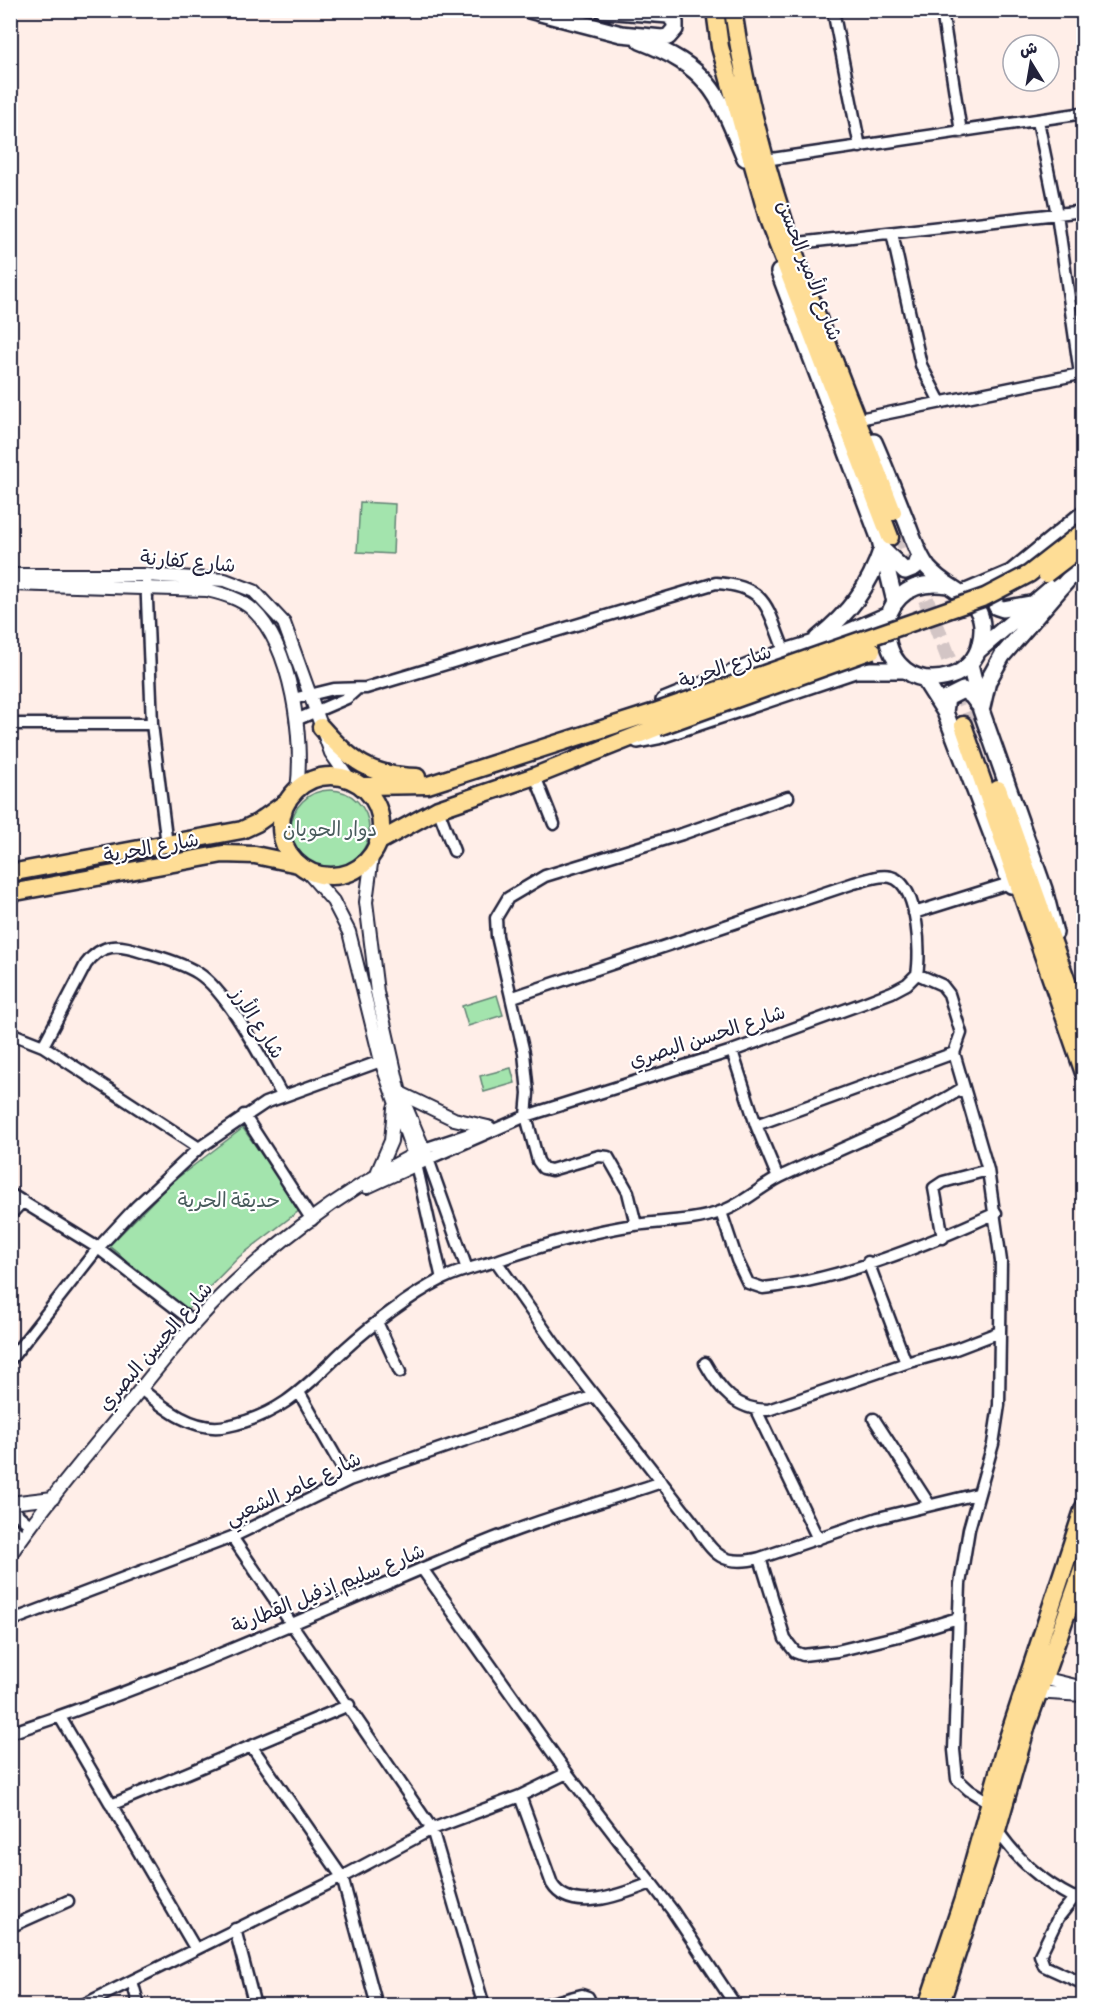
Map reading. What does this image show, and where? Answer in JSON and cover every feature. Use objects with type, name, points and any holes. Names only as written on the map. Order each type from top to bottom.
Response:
[{"type":"highway","name":"شارع الأمير الحسن","points":[[715,10],[720,47],[759,192],[774,219],[891,539]]},
{"type":"highway","name":"شارع الأمير الحسن","points":[[734,10],[765,160],[774,219]]},
{"type":"highway","name":"شارع الحرية","points":[[375,849],[438,809],[624,743],[657,720],[985,597],[1029,574],[1083,531]]},
{"type":"highway","name":"شارع الحرية","points":[[355,783],[420,786],[620,723],[657,720],[981,609],[1030,584],[1083,545]]},
{"type":"highway","points":[[972,718],[1049,948],[1083,1073]]},
{"type":"highway","points":[[318,719],[353,761],[375,770],[407,777],[463,774]]},
{"type":"highway","points":[[336,776],[355,783],[370,795],[380,817],[375,849],[358,868],[340,874],[322,875],[302,866],[289,853],[282,834],[283,813],[292,795],[322,777],[336,776]]},
{"type":"highway","name":"شارع الحرية","points":[[10,873],[242,830],[257,823],[292,795]]},
{"type":"highway","name":"شارع الحرية","points":[[10,893],[223,854],[255,855],[302,866]]},
{"type":"highway","points":[[1049,948],[1083,1029]]},
{"type":"highway","points":[[940,2006],[997,1830],[1033,1684],[1083,1507]]},
{"type":"highway","points":[[927,2006],[963,1899],[990,1803],[1033,1684],[1083,1565]]},
{"type":"main road","points":[[530,10],[621,34],[665,51],[695,69],[708,82],[726,112],[759,192]]},
{"type":"main road","points":[[610,11],[662,13],[672,17],[675,22],[675,29],[668,37],[621,34]]},
{"type":"main road","points":[[774,219],[798,243],[864,418],[920,556],[935,576],[964,593],[975,605],[981,619],[982,635],[979,650]]},
{"type":"main road","points":[[774,219],[771,248],[905,571],[915,567],[920,556]]},
{"type":"main road","points":[[964,593],[997,581],[1059,536],[1083,513]]},
{"type":"main road","points":[[891,539],[891,609],[885,635],[891,654],[904,670]]},
{"type":"main road","points":[[814,641],[854,606],[891,539]]},
{"type":"main road","points":[[855,670],[904,670],[924,679],[940,679],[956,674],[970,664],[979,650],[1083,561]]},
{"type":"main road","points":[[972,718],[1002,656],[1083,561]]},
{"type":"main road","points":[[997,581],[991,594],[997,607],[1003,609],[1034,603]]},
{"type":"main road","points":[[620,723],[660,703],[785,652],[814,641],[844,634],[891,609],[905,592],[919,585],[933,583],[948,585]]},
{"type":"main road","points":[[624,743],[658,736],[855,670],[870,661],[872,650],[865,638],[844,634]]},
{"type":"main road","points":[[924,679],[945,712],[1031,936],[1049,948],[1054,927],[1044,889],[972,718],[970,664]]},
{"type":"main road","points":[[945,712],[947,698],[963,690],[972,696],[972,718]]},
{"type":"street","points":[[833,10],[861,147]]},
{"type":"street","points":[[942,11],[961,132]]},
{"type":"street","points":[[765,160],[1083,113]]},
{"type":"street","points":[[864,418],[1078,376],[1080,369],[1079,336],[1038,121]]},
{"type":"street","points":[[798,243],[1083,211]]},
{"type":"street","points":[[892,233],[921,365],[940,402]]},
{"type":"street","name":"شارع كفارنة","points":[[10,574],[146,581],[207,590],[225,594],[253,610],[266,626],[274,643],[293,699],[300,766],[292,795]]},
{"type":"street","name":"شارع كفارنة","points":[[10,584],[225,580],[254,591],[284,623],[331,753],[355,783]]},
{"type":"street","points":[[146,581],[152,724],[167,845]]},
{"type":"street","points":[[293,699],[334,689],[356,690],[716,583],[739,584],[753,590],[764,603],[785,652]]},
{"type":"street","points":[[296,720],[318,719],[356,690]]},
{"type":"street","points":[[10,724],[152,724]]},
{"type":"street","points":[[535,776],[554,824]]},
{"type":"street","points":[[636,1225],[628,1192],[608,1157],[599,1156],[551,1170],[543,1168],[536,1154],[526,1116],[528,1081],[513,997],[497,936],[496,918],[508,898],[544,876],[682,834],[788,797]]},
{"type":"street","points":[[438,809],[454,851]]},
{"type":"street","points":[[375,849],[366,902],[370,948],[397,1098],[391,1141],[377,1174]]},
{"type":"street","points":[[302,866],[333,901],[349,932],[381,1061],[467,1269]]},
{"type":"street","points":[[513,997],[878,878],[888,876],[898,880],[906,891],[914,913],[919,941],[917,974],[942,985],[949,994],[962,1033],[954,1053],[988,1170],[1001,1261],[999,1405],[996,1428],[969,1529],[958,1618],[955,1770],[962,1785],[990,1803]]},
{"type":"street","points":[[914,913],[1010,883]]},
{"type":"street","name":"شارع الأرز","points":[[43,1046],[86,964],[95,952],[104,946],[118,945],[199,974],[224,1000],[282,1095]]},
{"type":"street","name":"شارع الحسن البصري","points":[[356,1189],[375,1184],[421,1156],[478,1139],[503,1125],[526,1116],[732,1051],[891,993],[907,984],[917,974]]},
{"type":"street","points":[[10,1033],[43,1046],[199,1148]]},
{"type":"street","points":[[732,1051],[756,1125],[778,1178]]},
{"type":"street","points":[[756,1125],[954,1053]]},
{"type":"street","points":[[10,1360],[16,1344],[98,1248],[136,1207],[199,1148],[244,1115],[282,1095],[381,1061]]},
{"type":"street","points":[[141,1389],[166,1410],[187,1421],[208,1427],[225,1427],[244,1421],[277,1408],[300,1394],[346,1348],[392,1311],[442,1279],[556,1242],[636,1225],[664,1223],[720,1212],[778,1178],[933,1106],[963,1088]]},
{"type":"street","points":[[397,1098],[454,1119],[488,1127]]},
{"type":"street","points":[[244,1115],[312,1220]]},
{"type":"street","name":"شارع الحسن البصري","points":[[10,1555],[53,1498],[195,1323],[247,1272],[312,1220],[377,1174],[488,1127],[503,1125]]},
{"type":"street","points":[[421,1156],[442,1279]]},
{"type":"street","points":[[943,1238],[933,1188],[942,1182],[988,1170]]},
{"type":"street","points":[[10,1194],[98,1248],[195,1323]]},
{"type":"street","points":[[10,1215],[23,1201]]},
{"type":"street","points":[[720,1212],[748,1283],[756,1287],[776,1287],[868,1263],[943,1238],[996,1214]]},
{"type":"street","points":[[496,1261],[594,1396],[662,1482],[713,1552],[734,1563],[760,1558],[878,1518],[977,1494]]},
{"type":"street","points":[[868,1263],[906,1363]]},
{"type":"street","points":[[378,1324],[400,1372]]},
{"type":"street","points":[[705,1363],[729,1398],[739,1405],[756,1410],[780,1407],[906,1363],[953,1350],[1000,1332]]},
{"type":"street","points":[[300,1394],[349,1480]]},
{"type":"street","name":"شارع عامر الشعبي","points":[[10,1622],[232,1537],[349,1480],[594,1396]]},
{"type":"street","points":[[756,1410],[818,1539]]},
{"type":"street","points":[[874,1419],[929,1504]]},
{"type":"street","name":"شارع سليم إذفيل القطارنة","points":[[10,1733],[60,1717],[292,1624],[423,1570],[474,1546],[662,1482]]},
{"type":"street","points":[[10,1503],[53,1498]]},
{"type":"street","points":[[10,1508],[27,1531]]},
{"type":"street","points":[[10,1526],[27,1531]]},
{"type":"street","points":[[232,1537],[432,1829],[484,2006]]},
{"type":"street","points":[[760,1558],[785,1639],[795,1652],[803,1656],[837,1651],[903,1635],[958,1618]]},
{"type":"street","points":[[423,1570],[567,1773],[651,1883],[736,2006]]},
{"type":"street","points":[[1033,1684],[1083,1688]]},
{"type":"street","points":[[1033,1684],[1083,1695]]},
{"type":"street","points":[[111,1805],[349,1705]]},
{"type":"street","points":[[60,1717],[195,1948]]},
{"type":"street","points":[[252,1747],[342,1877],[377,2006]]},
{"type":"street","points":[[81,2006],[342,1877],[432,1829],[520,1796],[567,1773]]},
{"type":"street","points":[[520,1796],[558,1895],[574,1901],[590,1899],[651,1883]]},
{"type":"street","points":[[997,1830],[1024,1865],[1054,1888],[1081,1895]]},
{"type":"street","points":[[1081,1895],[1058,1918],[1041,1955],[1044,1966],[1083,1984]]},
{"type":"street","points":[[10,1927],[68,1901]]},
{"type":"street","points":[[235,1929],[255,2006]]},
{"type":"street","points":[[132,1981],[139,2006]]},
{"type":"street","points":[[539,2006],[582,1995],[588,1997],[592,2006]]},
{"type":"green space","points":[[360,502],[395,504],[393,554],[357,552]]},
{"type":"green space","name":"دوار الحويان","points":[[322,790],[338,790],[352,796],[363,807],[369,821],[369,837],[363,851],[352,862],[338,868],[322,868],[308,862],[297,851],[291,837],[291,821],[297,807],[308,796]]},
{"type":"green space","points":[[497,995],[503,1015],[468,1026],[462,1006]]},
{"type":"green space","points":[[511,1068],[515,1083],[484,1092],[480,1076]]},
{"type":"green space","name":"حديقة الحرية","points":[[243,1128],[300,1210],[239,1257],[187,1310],[109,1246],[172,1182]]},
{"type":"tunnel","points":[[900,532],[973,721]]}]
